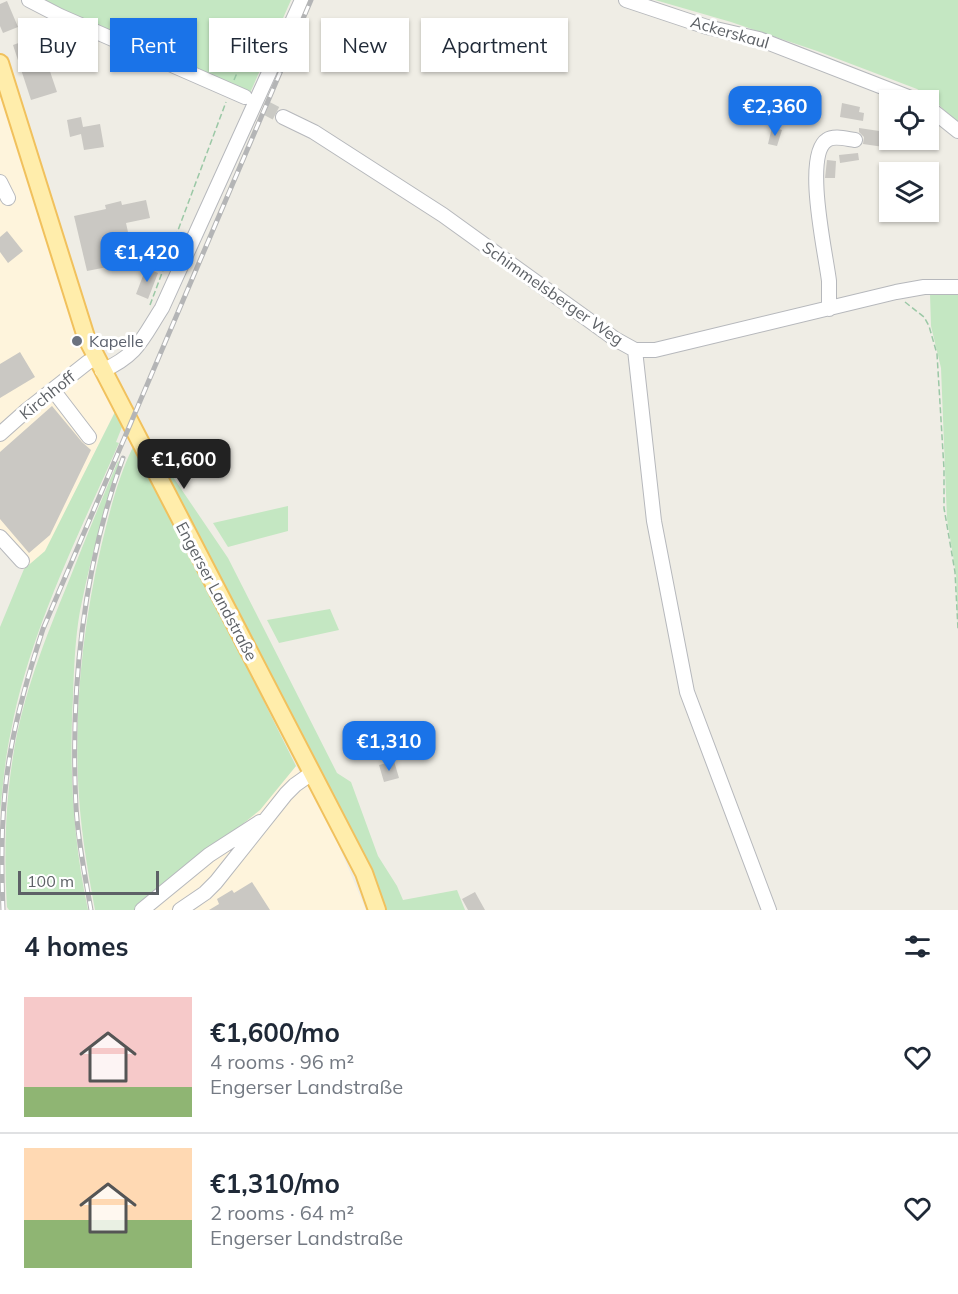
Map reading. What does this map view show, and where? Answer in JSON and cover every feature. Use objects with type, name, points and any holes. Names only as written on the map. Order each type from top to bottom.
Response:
[{"type":"main road","name":"Engerser Landstraße","points":[[0,63],[86,337],[364,873],[377,910]]},
{"type":"street","points":[[29,0],[60,16],[245,97]]},
{"type":"street","name":"Kirchhoff","points":[[0,434],[88,362],[99,365],[120,363],[136,350],[162,308],[302,0]]},
{"type":"street","name":"Ackerskaul","points":[[626,0],[707,27],[759,39],[890,90]]},
{"type":"street","points":[[939,116],[958,131]]},
{"type":"street","name":"Schimmelsberger Weg","points":[[283,117],[314,132],[406,190],[591,319],[615,339],[635,350],[655,350],[693,342],[896,292],[924,287],[958,287]]},
{"type":"street","points":[[829,309],[829,282],[818,208],[816,175],[823,144],[828,139],[833,137],[855,140]]},
{"type":"street","points":[[0,182],[8,198]]},
{"type":"street","points":[[635,350],[654,521],[687,692],[769,910]]},
{"type":"street","points":[[53,390],[89,436]]},
{"type":"street","points":[[0,537],[22,561]]},
{"type":"street","points":[[181,910],[216,882],[295,785],[312,773]]},
{"type":"street","points":[[142,910],[223,845],[267,818]]},
{"type":"path","points":[[170,249],[238,72]]},
{"type":"path","points":[[896,292],[924,317],[937,354],[944,508],[955,572],[958,629]]},
{"type":"shaded area","points":[[0,93],[82,349],[115,412],[45,552],[24,569],[0,544]]},
{"type":"shaded area","points":[[296,766],[328,820],[366,910],[136,910],[260,810]]},
{"type":"green space","points":[[39,0],[291,0],[283,18],[209,18],[209,72],[259,72],[250,93],[197,70],[197,18],[110,18],[110,31],[98,26],[98,18],[80,18]]},
{"type":"green space","points":[[655,0],[958,0],[958,124],[939,105],[939,90],[918,90],[817,51],[731,22]]},
{"type":"green space","points":[[930,294],[958,294],[958,627],[956,574],[947,519],[941,368],[931,326]]},
{"type":"green space","points":[[115,412],[122,427],[116,442],[119,443],[57,584],[19,694],[7,751],[0,813],[0,627],[24,569],[45,551]]},
{"type":"green space","points":[[148,446],[152,446],[228,558],[337,773],[351,782],[378,856],[403,900],[457,890],[465,910],[385,910]]},
{"type":"green space","points":[[133,447],[205,583],[296,766],[260,810],[136,910],[95,910],[82,829],[79,794],[77,758],[79,687],[88,616],[101,547],[118,483]]},
{"type":"green space","points":[[118,461],[84,592],[75,654],[72,724],[73,804],[88,910],[9,910],[6,869],[7,813],[10,775],[22,712],[51,625]]},
{"type":"green space","points":[[288,506],[288,531],[228,547],[213,523]]},
{"type":"green space","points":[[330,609],[339,630],[279,643],[267,620]]},
{"type":"building","points":[[7,1],[18,27],[3,33],[0,26],[0,4]]},
{"type":"building","points":[[18,43],[18,60],[13,45]]},
{"type":"building","points":[[22,72],[50,72],[57,92],[31,100]]},
{"type":"building","points":[[842,103],[860,107],[859,112],[864,113],[863,121],[840,117]]},
{"type":"building","points":[[81,117],[83,127],[100,124],[104,147],[84,150],[81,134],[70,137],[67,120]]},
{"type":"building","points":[[772,127],[782,130],[777,146],[768,144]]},
{"type":"building","points":[[859,128],[879,131],[879,146],[863,144],[864,137],[859,132]]},
{"type":"building","points":[[858,153],[859,160],[840,163],[839,155]]},
{"type":"building","points":[[827,160],[836,161],[835,178],[825,178]]},
{"type":"building","points":[[146,200],[150,218],[126,223],[131,246],[150,241],[153,254],[126,260],[133,262],[87,271],[74,216],[106,209],[105,205],[121,201],[122,205]]},
{"type":"building","points":[[7,231],[23,251],[8,263],[0,252],[0,237]]},
{"type":"building","points":[[146,268],[158,273],[148,299],[136,294]]},
{"type":"building","points":[[20,352],[35,377],[0,398],[0,364]]},
{"type":"building","points":[[52,406],[91,450],[50,535],[29,553],[0,519],[0,452]]},
{"type":"building","points":[[394,761],[399,778],[384,782],[379,765]]},
{"type":"building","points":[[252,882],[270,910],[209,910],[219,904],[217,899],[232,890],[234,893]]},
{"type":"building","points":[[475,892],[485,910],[468,910],[462,899]]},
{"type":"tunnel","points":[[245,97],[283,117]]},
{"type":"railway","points":[[3,910],[2,830],[5,789],[21,704],[43,629],[311,0]]},
{"type":"railway","points":[[91,910],[76,807],[75,718],[78,674],[89,585],[109,499],[123,458]]},
{"type":"place","name":"Kapelle","points":[[77,341]]}]
